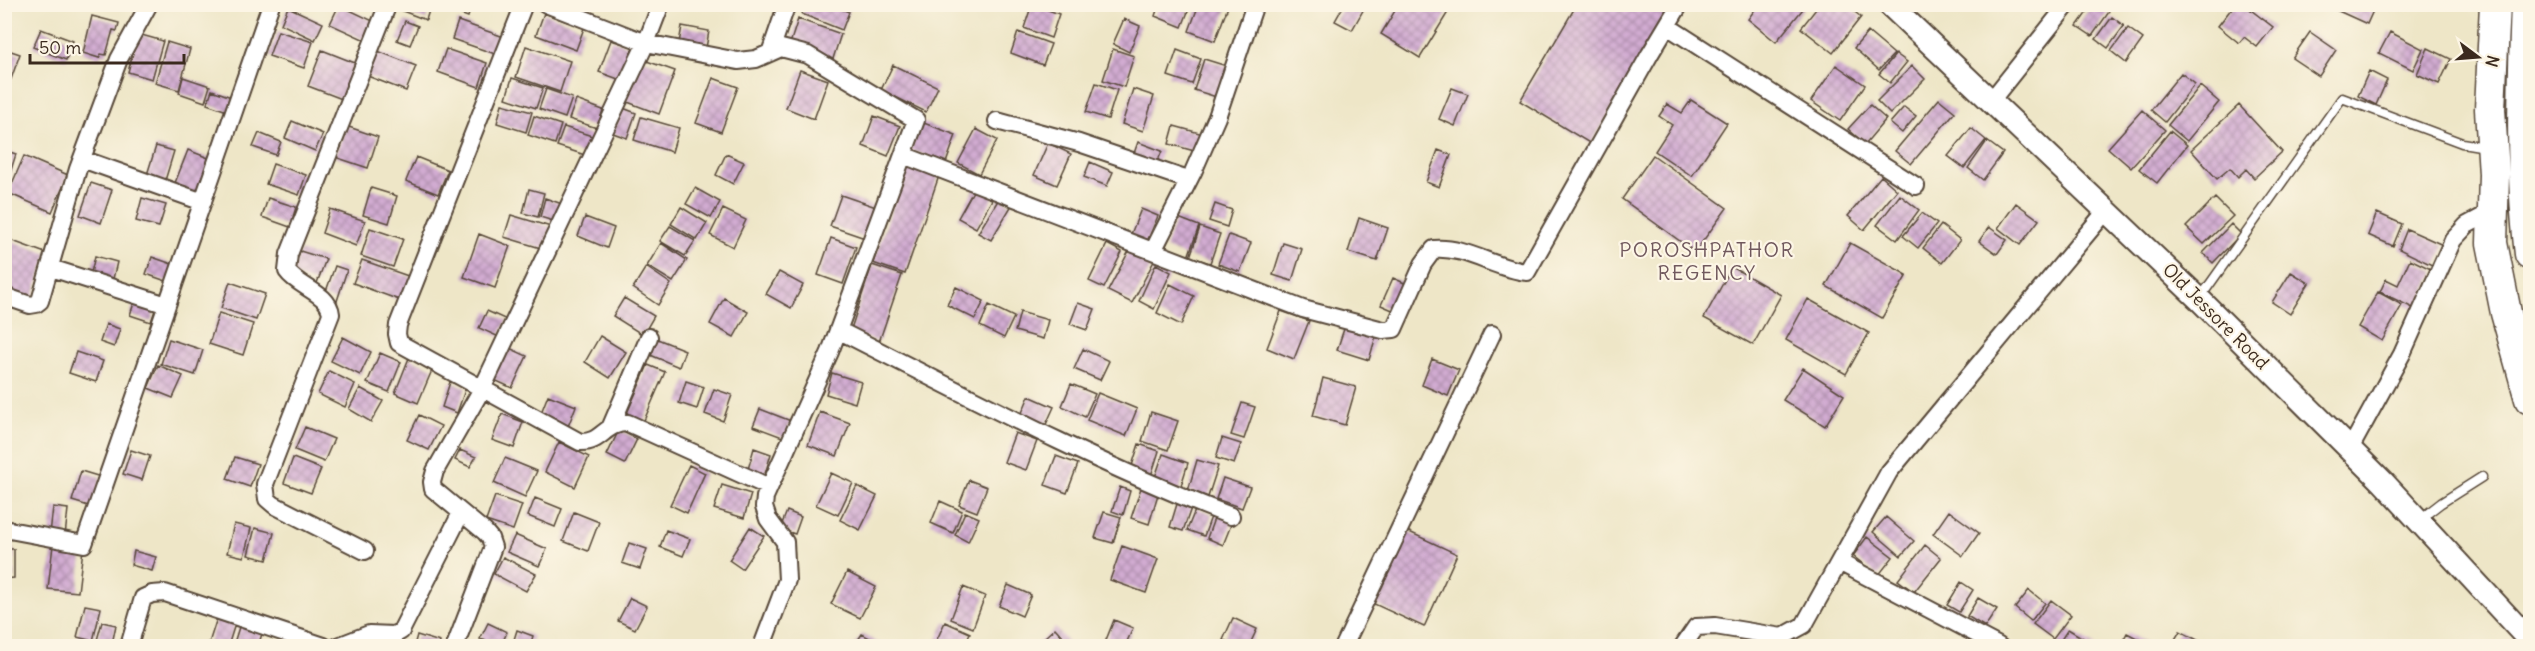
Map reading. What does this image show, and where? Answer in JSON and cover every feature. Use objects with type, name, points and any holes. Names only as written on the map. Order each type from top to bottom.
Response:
[{"type":"highway","points":[[2526,4],[2527,54],[2522,94],[2524,179],[2530,254]]},
{"type":"highway","points":[[2494,6],[2490,98],[2492,243],[2503,301],[2530,399]]},
{"type":"street","points":[[4,296],[30,305],[36,304],[45,288],[82,159],[119,59],[149,4]]},
{"type":"street","points":[[4,529],[84,544],[271,4]]},
{"type":"street","points":[[365,551],[274,505],[267,498],[265,484],[331,314],[327,302],[291,278],[287,271],[289,254],[388,4]]},
{"type":"street","points":[[524,4],[398,325],[399,343],[580,442],[590,442],[597,439],[611,426],[649,337]]},
{"type":"street","points":[[546,4],[646,43],[738,61],[756,59],[781,48],[808,55],[916,120],[838,330],[769,487],[764,507],[768,519],[785,542],[787,580],[762,646]]},
{"type":"street","points":[[455,646],[493,547],[485,532],[437,494],[432,482],[435,471],[482,389],[646,43],[661,4]]},
{"type":"street","points":[[770,53],[787,4]]},
{"type":"street","points":[[1153,251],[1217,117],[1255,4]]},
{"type":"street","points":[[903,155],[1303,309],[1383,330],[1394,329],[1423,264],[1434,249],[1448,248],[1514,271],[1527,272],[1680,4]]},
{"type":"street","name":"Old Jessore Road","points":[[1888,4],[2199,299],[2350,449],[2530,641]]},
{"type":"street","points":[[1990,102],[2068,4]]},
{"type":"street","points":[[1667,26],[1916,186]]},
{"type":"street","points":[[997,121],[1079,142],[1188,180]]},
{"type":"street","points":[[82,159],[203,202]]},
{"type":"street","points":[[1683,646],[1696,627],[1715,626],[1782,637],[1804,625],[1889,472],[2106,211]]},
{"type":"street","points":[[2350,449],[2402,354],[2452,240],[2467,225],[2493,211]]},
{"type":"street","points":[[51,268],[167,305]]},
{"type":"street","points":[[838,330],[1155,487],[1231,516]]},
{"type":"street","points":[[1344,646],[1492,334]]},
{"type":"street","points":[[611,426],[628,423],[769,487]]},
{"type":"street","points":[[338,646],[369,634],[394,635],[401,631],[461,513]]},
{"type":"street","points":[[1839,562],[1999,646]]},
{"type":"street","points":[[129,646],[143,598],[152,594],[165,593],[324,646]]},
{"type":"lane","points":[[2199,299],[2342,98],[2462,143],[2492,149]]},
{"type":"lane","points":[[2418,521],[2440,503],[2482,477]]},
{"type":"building","points":[[402,4],[431,4],[426,20],[400,10]]},
{"type":"building","points":[[442,4],[472,4],[468,17],[441,7]]},
{"type":"building","points":[[806,4],[829,4],[849,12],[842,30],[802,14]]},
{"type":"building","points":[[839,4],[852,4],[850,10]]},
{"type":"building","points":[[1032,4],[1059,14],[1051,38],[1024,28]]},
{"type":"building","points":[[1159,4],[1191,4],[1182,27],[1155,16]]},
{"type":"building","points":[[1199,4],[1229,4],[1215,41],[1189,31]]},
{"type":"building","points":[[1399,4],[1453,4],[1420,58],[1381,34]]},
{"type":"building","points":[[1577,4],[1663,4],[1672,10],[1591,144],[1520,101]]},
{"type":"building","points":[[1759,4],[1807,4],[1776,42],[1748,19]]},
{"type":"building","points":[[1820,4],[1845,4],[1861,17],[1833,53],[1801,28]]},
{"type":"building","points":[[2093,4],[2098,4],[2109,12],[2092,36],[2077,26]]},
{"type":"building","points":[[2235,4],[2243,4],[2273,27],[2257,47],[2244,37],[2239,43],[2218,26]]},
{"type":"building","points":[[2336,4],[2376,4],[2367,24],[2334,9]]},
{"type":"building","points":[[339,5],[373,21],[365,40],[330,24]]},
{"type":"building","points":[[1344,5],[1366,5],[1352,30],[1335,21]]},
{"type":"building","points":[[288,7],[323,23],[315,40],[281,24]]},
{"type":"building","points":[[544,13],[584,28],[576,50],[536,35]]},
{"type":"building","points":[[92,16],[119,23],[117,31],[113,30],[106,55],[101,54],[99,58],[83,53]]},
{"type":"building","points":[[2112,17],[2124,26],[2108,48],[2096,39]]},
{"type":"building","points":[[798,19],[841,34],[832,62],[789,47]]},
{"type":"building","points":[[1124,19],[1140,26],[1129,52],[1113,44]]},
{"type":"building","points":[[405,21],[418,26],[410,45],[397,40]]},
{"type":"building","points":[[458,21],[504,37],[498,55],[452,39]]},
{"type":"building","points":[[682,26],[709,31],[705,54],[678,49]]},
{"type":"building","points":[[2128,28],[2143,39],[2126,63],[2111,51]]},
{"type":"building","points":[[41,29],[73,41],[66,60],[33,47]]},
{"type":"building","points":[[278,31],[313,42],[304,68],[269,56]]},
{"type":"building","points":[[1018,32],[1051,44],[1043,65],[1011,53]]},
{"type":"building","points":[[1868,32],[1894,54],[1879,70],[1854,48]]},
{"type":"building","points":[[2310,32],[2336,50],[2319,76],[2292,58]]},
{"type":"building","points":[[2390,32],[2423,49],[2413,70],[2379,53]]},
{"type":"building","points":[[138,34],[163,41],[152,79],[128,72]]},
{"type":"building","points":[[611,40],[633,47],[621,80],[599,72]]},
{"type":"building","points":[[167,42],[190,49],[179,90],[155,83]]},
{"type":"building","points":[[526,46],[570,61],[560,92],[516,77]]},
{"type":"building","points":[[2428,48],[2451,59],[2439,84],[2417,74]]},
{"type":"building","points":[[5,49],[20,54],[11,79],[4,77]]},
{"type":"building","points":[[446,49],[487,63],[479,87],[438,72]]},
{"type":"building","points":[[1113,49],[1134,56],[1124,87],[1103,80]]},
{"type":"building","points":[[322,50],[355,63],[342,99],[308,86]]},
{"type":"building","points":[[375,50],[416,66],[406,91],[365,75]]},
{"type":"building","points":[[1177,50],[1201,59],[1192,84],[1168,76]]},
{"type":"building","points":[[1896,54],[1907,62],[1890,83],[1879,74]]},
{"type":"building","points":[[641,59],[675,71],[659,114],[625,101]]},
{"type":"building","points":[[1204,59],[1233,68],[1223,99],[1194,90]]},
{"type":"building","points":[[893,65],[938,87],[926,112],[881,90]]},
{"type":"building","points":[[1836,65],[1865,85],[1840,121],[1811,101]]},
{"type":"building","points":[[1912,66],[1925,79],[1890,114],[1877,101]]},
{"type":"building","points":[[800,70],[828,80],[814,119],[786,108]]},
{"type":"building","points":[[2369,71],[2387,80],[2376,105],[2358,96]]},
{"type":"building","points":[[2181,73],[2195,84],[2165,122],[2151,110]]},
{"type":"building","points":[[183,77],[210,86],[205,102],[179,93]]},
{"type":"building","points":[[512,78],[543,88],[536,108],[506,98]]},
{"type":"building","points":[[713,78],[738,87],[721,132],[696,123]]},
{"type":"building","points":[[1096,83],[1117,90],[1108,119],[1086,112]]},
{"type":"building","points":[[2200,86],[2219,102],[2187,141],[2168,125]]},
{"type":"building","points":[[1452,88],[1468,94],[1455,126],[1439,119]]},
{"type":"building","points":[[546,89],[572,98],[565,118],[539,109]]},
{"type":"building","points":[[1133,89],[1154,96],[1143,131],[1122,124]]},
{"type":"building","points":[[212,90],[234,98],[230,112],[207,104]]},
{"type":"building","points":[[1939,99],[1955,112],[1911,164],[1895,151]]},
{"type":"building","points":[[576,100],[603,110],[597,128],[569,119]]},
{"type":"building","points":[[1691,100],[1727,123],[1692,176],[1655,151],[1672,125],[1659,116],[1667,104],[1682,113]]},
{"type":"building","points":[[502,104],[532,112],[526,132],[497,123]]},
{"type":"building","points":[[1870,105],[1886,119],[1865,144],[1848,129]]},
{"type":"building","points":[[2239,105],[2282,152],[2254,178],[2246,169],[2238,177],[2230,168],[2217,179],[2191,150]]},
{"type":"building","points":[[1904,107],[1916,116],[1902,133],[1890,123]]},
{"type":"building","points":[[623,108],[636,113],[627,138],[613,133]]},
{"type":"building","points":[[2142,110],[2165,130],[2131,168],[2108,148]]},
{"type":"building","points":[[534,116],[561,125],[555,144],[528,135]]},
{"type":"building","points":[[874,116],[900,126],[888,156],[863,146]]},
{"type":"building","points":[[641,117],[679,128],[672,152],[634,140]]},
{"type":"building","points":[[292,121],[323,134],[315,151],[285,138]]},
{"type":"building","points":[[921,122],[956,135],[946,163],[911,150]]},
{"type":"building","points":[[346,126],[378,137],[368,168],[335,157]]},
{"type":"building","points":[[1174,126],[1203,134],[1198,152],[1169,144]]},
{"type":"building","points":[[564,127],[592,136],[585,155],[557,146]]},
{"type":"building","points":[[1971,128],[1986,140],[1964,168],[1948,156]]},
{"type":"building","points":[[976,129],[997,140],[979,174],[958,163]]},
{"type":"building","points":[[2170,131],[2187,145],[2157,183],[2139,169]]},
{"type":"building","points":[[259,133],[281,142],[276,155],[253,147]]},
{"type":"building","points":[[1987,141],[2003,153],[1983,180],[1968,168]]},
{"type":"building","points":[[1138,142],[1162,151],[1155,168],[1132,159]]},
{"type":"building","points":[[1048,143],[1071,154],[1057,185],[1034,175]]},
{"type":"building","points":[[156,146],[174,151],[164,184],[146,178]]},
{"type":"building","points":[[4,150],[16,154],[5,189],[4,189]]},
{"type":"building","points":[[188,150],[211,159],[197,197],[173,188]]},
{"type":"building","points":[[1438,150],[1451,155],[1439,187],[1426,182]]},
{"type":"building","points":[[726,154],[744,162],[733,184],[716,175]]},
{"type":"building","points":[[1653,155],[1727,208],[1695,252],[1622,199]]},
{"type":"building","points":[[24,156],[68,175],[52,212],[8,193]]},
{"type":"building","points":[[416,157],[448,170],[438,194],[406,181]]},
{"type":"building","points":[[908,162],[940,173],[905,274],[873,263]]},
{"type":"building","points":[[1090,162],[1113,172],[1107,186],[1084,177]]},
{"type":"building","points":[[273,164],[306,175],[299,195],[266,184]]},
{"type":"building","points":[[1881,176],[1897,190],[1864,230],[1848,216]]},
{"type":"building","points":[[91,183],[112,190],[101,223],[80,215]]},
{"type":"building","points":[[977,184],[995,194],[976,228],[958,218]]},
{"type":"building","points":[[371,188],[397,196],[389,223],[363,215]]},
{"type":"building","points":[[695,188],[720,202],[711,218],[686,204]]},
{"type":"building","points":[[529,189],[544,193],[538,217],[523,213]]},
{"type":"building","points":[[841,195],[876,207],[865,238],[830,226]]},
{"type":"building","points":[[1900,195],[1919,210],[1897,240],[1877,225]]},
{"type":"building","points":[[1000,197],[1012,205],[991,240],[978,233]]},
{"type":"building","points":[[142,198],[166,205],[159,227],[136,221]]},
{"type":"building","points":[[268,198],[296,207],[290,227],[262,217]]},
{"type":"building","points":[[545,198],[565,205],[560,223],[540,217]]},
{"type":"building","points":[[2215,198],[2233,216],[2204,244],[2186,227]]},
{"type":"building","points":[[2016,203],[2039,220],[2020,245],[1998,228]]},
{"type":"building","points":[[1215,204],[1232,210],[1227,227],[1209,221]]},
{"type":"building","points":[[681,207],[707,223],[697,240],[671,224]]},
{"type":"building","points":[[330,209],[365,221],[356,246],[322,233]]},
{"type":"building","points":[[723,209],[746,220],[733,247],[710,235]]},
{"type":"building","points":[[1141,209],[1158,216],[1145,246],[1129,239]]},
{"type":"building","points":[[1922,213],[1937,224],[1918,248],[1903,236]]},
{"type":"building","points":[[2377,213],[2402,224],[2393,246],[2368,235]]},
{"type":"building","points":[[511,215],[551,227],[544,249],[504,237]]},
{"type":"building","points":[[585,217],[614,228],[607,248],[578,236]]},
{"type":"building","points":[[1176,217],[1199,226],[1188,257],[1165,248]]},
{"type":"building","points":[[1359,218],[1388,228],[1377,261],[1348,252]]},
{"type":"building","points":[[2231,224],[2241,234],[2213,263],[2203,253]]},
{"type":"building","points":[[1941,225],[1960,240],[1942,263],[1923,248]]},
{"type":"building","points":[[670,226],[695,241],[685,256],[660,241]]},
{"type":"building","points":[[1200,227],[1220,234],[1210,263],[1190,257]]},
{"type":"building","points":[[1989,227],[2007,240],[1997,254],[1979,241]]},
{"type":"building","points":[[370,228],[403,239],[393,267],[361,256]]},
{"type":"building","points":[[2407,229],[2445,246],[2436,267],[2399,249]]},
{"type":"building","points":[[479,234],[510,246],[495,288],[464,277]]},
{"type":"building","points":[[1229,235],[1251,243],[1240,272],[1218,264]]},
{"type":"building","points":[[831,238],[856,247],[843,284],[818,275]]},
{"type":"building","points":[[7,239],[48,254],[31,302],[4,293],[4,245]]},
{"type":"building","points":[[661,243],[687,260],[673,282],[647,266]]},
{"type":"building","points":[[1283,243],[1302,249],[1292,281],[1273,275]]},
{"type":"building","points":[[1850,243],[1907,275],[1882,318],[1826,286]]},
{"type":"building","points":[[1107,244],[1122,252],[1104,288],[1089,281]]},
{"type":"building","points":[[1130,249],[1154,261],[1132,303],[1108,291]]},
{"type":"building","points":[[300,251],[326,259],[317,283],[292,275]]},
{"type":"building","points":[[95,256],[117,262],[112,283],[90,277]]},
{"type":"building","points":[[152,257],[175,265],[169,282],[146,274]]},
{"type":"building","points":[[2410,259],[2435,271],[2417,310],[2380,292],[2386,279],[2398,285]]},
{"type":"building","points":[[362,260],[411,277],[402,301],[353,283]]},
{"type":"building","points":[[1156,264],[1171,272],[1154,309],[1139,301]]},
{"type":"building","points":[[872,265],[902,275],[879,342],[850,332]]},
{"type":"building","points":[[335,266],[347,270],[337,301],[324,297]]},
{"type":"building","points":[[646,267],[671,284],[658,305],[633,288]]},
{"type":"building","points":[[1732,267],[1781,295],[1753,345],[1704,318]]},
{"type":"building","points":[[779,272],[803,285],[791,308],[766,294]]},
{"type":"building","points":[[2291,272],[2309,283],[2290,314],[2272,302]]},
{"type":"building","points":[[1393,278],[1409,285],[1397,312],[1381,305]]},
{"type":"building","points":[[230,282],[265,294],[256,320],[221,308]]},
{"type":"building","points":[[1170,284],[1194,296],[1181,325],[1157,313]]},
{"type":"building","points":[[956,287],[984,301],[975,319],[947,305]]},
{"type":"building","points":[[2378,292],[2402,305],[2382,341],[2358,327]]},
{"type":"building","points":[[136,297],[157,304],[151,322],[130,315]]},
{"type":"building","points":[[624,298],[654,316],[643,335],[613,316]]},
{"type":"building","points":[[724,298],[748,312],[734,337],[710,324]]},
{"type":"building","points":[[1808,299],[1869,333],[1846,374],[1786,340]]},
{"type":"building","points":[[1078,303],[1095,309],[1087,330],[1070,324]]},
{"type":"building","points":[[989,305],[1014,317],[1004,338],[980,326]]},
{"type":"building","points":[[487,311],[507,320],[499,337],[479,328]]},
{"type":"building","points":[[1281,311],[1309,321],[1294,359],[1267,348]]},
{"type":"building","points":[[1020,312],[1048,320],[1043,339],[1015,331]]},
{"type":"building","points":[[219,313],[253,324],[243,355],[209,344]]},
{"type":"building","points":[[106,324],[120,329],[114,347],[100,342]]},
{"type":"building","points":[[1345,326],[1376,336],[1369,360],[1337,350]]},
{"type":"building","points":[[600,336],[626,352],[610,378],[585,362]]},
{"type":"building","points":[[343,337],[371,352],[360,375],[331,361]]},
{"type":"building","points":[[655,338],[685,350],[679,367],[648,354]]},
{"type":"building","points":[[169,339],[203,350],[195,375],[161,364]]},
{"type":"building","points":[[505,346],[527,356],[512,388],[490,378]]},
{"type":"building","points":[[1083,349],[1109,361],[1100,380],[1074,369]]},
{"type":"building","points":[[76,352],[103,361],[96,382],[69,373]]},
{"type":"building","points":[[380,353],[401,362],[389,392],[367,383]]},
{"type":"building","points":[[409,358],[433,368],[418,403],[395,393]]},
{"type":"building","points":[[1432,359],[1459,370],[1448,396],[1422,385]]},
{"type":"building","points":[[158,365],[183,376],[173,398],[148,388]]},
{"type":"building","points":[[648,365],[665,372],[642,425],[625,418]]},
{"type":"building","points":[[1803,368],[1844,395],[1825,426],[1783,400]]},
{"type":"building","points":[[329,371],[355,384],[345,407],[318,394]]},
{"type":"building","points":[[832,373],[861,382],[855,403],[826,394]]},
{"type":"building","points":[[1323,378],[1356,387],[1345,425],[1313,416]]},
{"type":"building","points":[[686,381],[704,387],[697,409],[679,403]]},
{"type":"building","points":[[450,382],[466,387],[457,413],[442,407]]},
{"type":"building","points":[[1071,384],[1095,394],[1085,417],[1062,406]]},
{"type":"building","points":[[360,388],[383,401],[371,422],[349,409]]},
{"type":"building","points":[[714,389],[732,395],[723,421],[705,414]]},
{"type":"building","points":[[1098,393],[1137,409],[1126,436],[1087,420]]},
{"type":"building","points":[[548,395],[576,406],[567,429],[539,418]]},
{"type":"building","points":[[1029,396],[1054,407],[1043,431],[1019,420]]},
{"type":"building","points":[[1242,403],[1255,407],[1244,439],[1231,435]]},
{"type":"building","points":[[760,409],[791,421],[785,438],[753,426]]},
{"type":"building","points":[[820,412],[850,423],[837,456],[808,445]]},
{"type":"building","points":[[1151,412],[1178,421],[1168,450],[1142,441]]},
{"type":"building","points":[[502,414],[523,422],[514,448],[492,440]]},
{"type":"building","points":[[419,415],[441,426],[429,450],[407,440]]},
{"type":"building","points":[[305,427],[334,439],[324,462],[295,450]]},
{"type":"building","points":[[619,430],[637,439],[625,464],[607,455]]},
{"type":"building","points":[[1015,433],[1037,441],[1026,470],[1004,462]]},
{"type":"building","points":[[1222,438],[1241,444],[1234,464],[1216,458]]},
{"type":"building","points":[[559,442],[589,457],[575,487],[545,472]]},
{"type":"building","points":[[1139,444],[1159,451],[1150,479],[1130,472]]},
{"type":"building","points":[[754,448],[771,454],[764,477],[747,473]]},
{"type":"building","points":[[131,450],[150,456],[142,480],[123,474]]},
{"type":"building","points":[[460,450],[476,457],[470,467],[455,460]]},
{"type":"building","points":[[1163,454],[1188,463],[1179,492],[1153,483]]},
{"type":"building","points":[[1056,456],[1078,464],[1067,493],[1045,485]]},
{"type":"building","points":[[235,457],[258,464],[250,487],[227,479]]},
{"type":"building","points":[[293,458],[321,469],[311,493],[284,483]]},
{"type":"building","points":[[505,458],[537,471],[525,497],[494,483]]},
{"type":"building","points":[[1197,460],[1218,466],[1208,497],[1188,491]]},
{"type":"building","points":[[689,465],[705,473],[687,513],[670,505]]},
{"type":"building","points":[[81,471],[101,477],[92,507],[72,501]]},
{"type":"building","points":[[831,473],[853,483],[838,515],[816,505]]},
{"type":"building","points":[[1223,478],[1250,487],[1242,508],[1216,499]]},
{"type":"building","points":[[969,480],[987,487],[977,512],[959,505]]},
{"type":"building","points":[[722,485],[751,494],[744,518],[714,509]]},
{"type":"building","points":[[1142,485],[1159,491],[1149,524],[1131,518]]},
{"type":"building","points":[[857,486],[877,496],[860,530],[840,520]]},
{"type":"building","points":[[1120,487],[1130,491],[1123,515],[1112,511]]},
{"type":"building","points":[[495,496],[522,505],[513,530],[486,521]]},
{"type":"building","points":[[535,498],[562,509],[555,527],[528,516]]},
{"type":"building","points":[[940,501],[962,511],[953,533],[931,523]]},
{"type":"building","points":[[1177,504],[1191,508],[1183,531],[1170,527]]},
{"type":"building","points":[[53,507],[68,509],[65,536],[50,534]]},
{"type":"building","points":[[1196,508],[1212,514],[1204,536],[1187,530]]},
{"type":"building","points":[[787,511],[801,517],[795,534],[780,529]]},
{"type":"building","points":[[1949,511],[1979,533],[1963,556],[1933,534]]},
{"type":"building","points":[[574,512],[599,522],[588,551],[563,541]]},
{"type":"building","points":[[965,512],[979,518],[968,542],[955,535]]},
{"type":"building","points":[[1104,512],[1121,517],[1113,543],[1095,538]]},
{"type":"building","points":[[1216,513],[1233,520],[1223,545],[1207,538]]},
{"type":"building","points":[[1886,517],[1914,541],[1901,556],[1873,532]]},
{"type":"building","points":[[234,524],[251,528],[244,557],[227,553]]},
{"type":"building","points":[[750,527],[764,536],[742,569],[729,560]]},
{"type":"building","points":[[255,528],[274,533],[267,560],[248,555]]},
{"type":"building","points":[[666,530],[690,539],[683,556],[660,547]]},
{"type":"building","points":[[1405,530],[1457,554],[1424,627],[1372,603]]},
{"type":"building","points":[[515,535],[547,549],[539,566],[507,552]]},
{"type":"building","points":[[1867,537],[1893,557],[1878,576],[1853,556]]},
{"type":"building","points":[[629,543],[647,549],[640,569],[622,563]]},
{"type":"building","points":[[53,545],[83,549],[78,592],[48,589]]},
{"type":"building","points":[[1925,545],[1941,558],[1914,592],[1898,580]]},
{"type":"building","points":[[1122,546],[1158,559],[1146,593],[1110,580]]},
{"type":"building","points":[[4,549],[14,549],[14,578],[4,579]]},
{"type":"building","points":[[134,551],[156,557],[152,571],[131,565]]},
{"type":"building","points":[[503,557],[536,574],[526,591],[494,574]]},
{"type":"building","points":[[847,572],[876,587],[860,618],[831,604]]},
{"type":"building","points":[[1961,582],[1973,590],[1959,612],[1947,605]]},
{"type":"building","points":[[1008,585],[1031,595],[1022,616],[999,606]]},
{"type":"building","points":[[963,587],[985,596],[973,628],[951,619]]},
{"type":"building","points":[[2029,590],[2045,603],[2031,621],[2015,608]]},
{"type":"building","points":[[630,598],[647,606],[635,629],[618,621]]},
{"type":"building","points":[[1978,598],[1997,609],[1985,627],[1967,616]]},
{"type":"building","points":[[2051,600],[2071,615],[2053,639],[2033,624]]},
{"type":"building","points":[[85,605],[101,608],[93,641],[77,637]]},
{"type":"building","points":[[217,618],[235,624],[228,646],[208,646]]},
{"type":"building","points":[[1233,618],[1257,629],[1249,646],[1238,646],[1223,640]]},
{"type":"building","points":[[1114,620],[1133,628],[1125,646],[1104,645]]},
{"type":"building","points":[[102,622],[116,625],[112,644],[97,640]]},
{"type":"building","points":[[945,622],[970,633],[964,646],[934,646]]},
{"type":"building","points":[[488,623],[507,632],[501,646],[480,639]]},
{"type":"building","points":[[240,624],[263,631],[258,646],[233,646]]},
{"type":"building","points":[[1055,628],[1071,646],[1035,646]]},
{"type":"building","points":[[2068,629],[2096,646],[2057,646]]},
{"type":"building","points":[[517,630],[533,636],[530,646],[512,646]]},
{"type":"building","points":[[2180,631],[2209,646],[2171,646]]},
{"type":"building","points":[[2127,633],[2152,646],[2120,646]]},
{"type":"building","points":[[862,634],[884,646],[854,646]]},
{"type":"building","points":[[417,635],[440,642],[439,646],[414,646]]},
{"type":"district","name":"POROSHPATHOR REGENCY","points":[[1707,260]]}]
